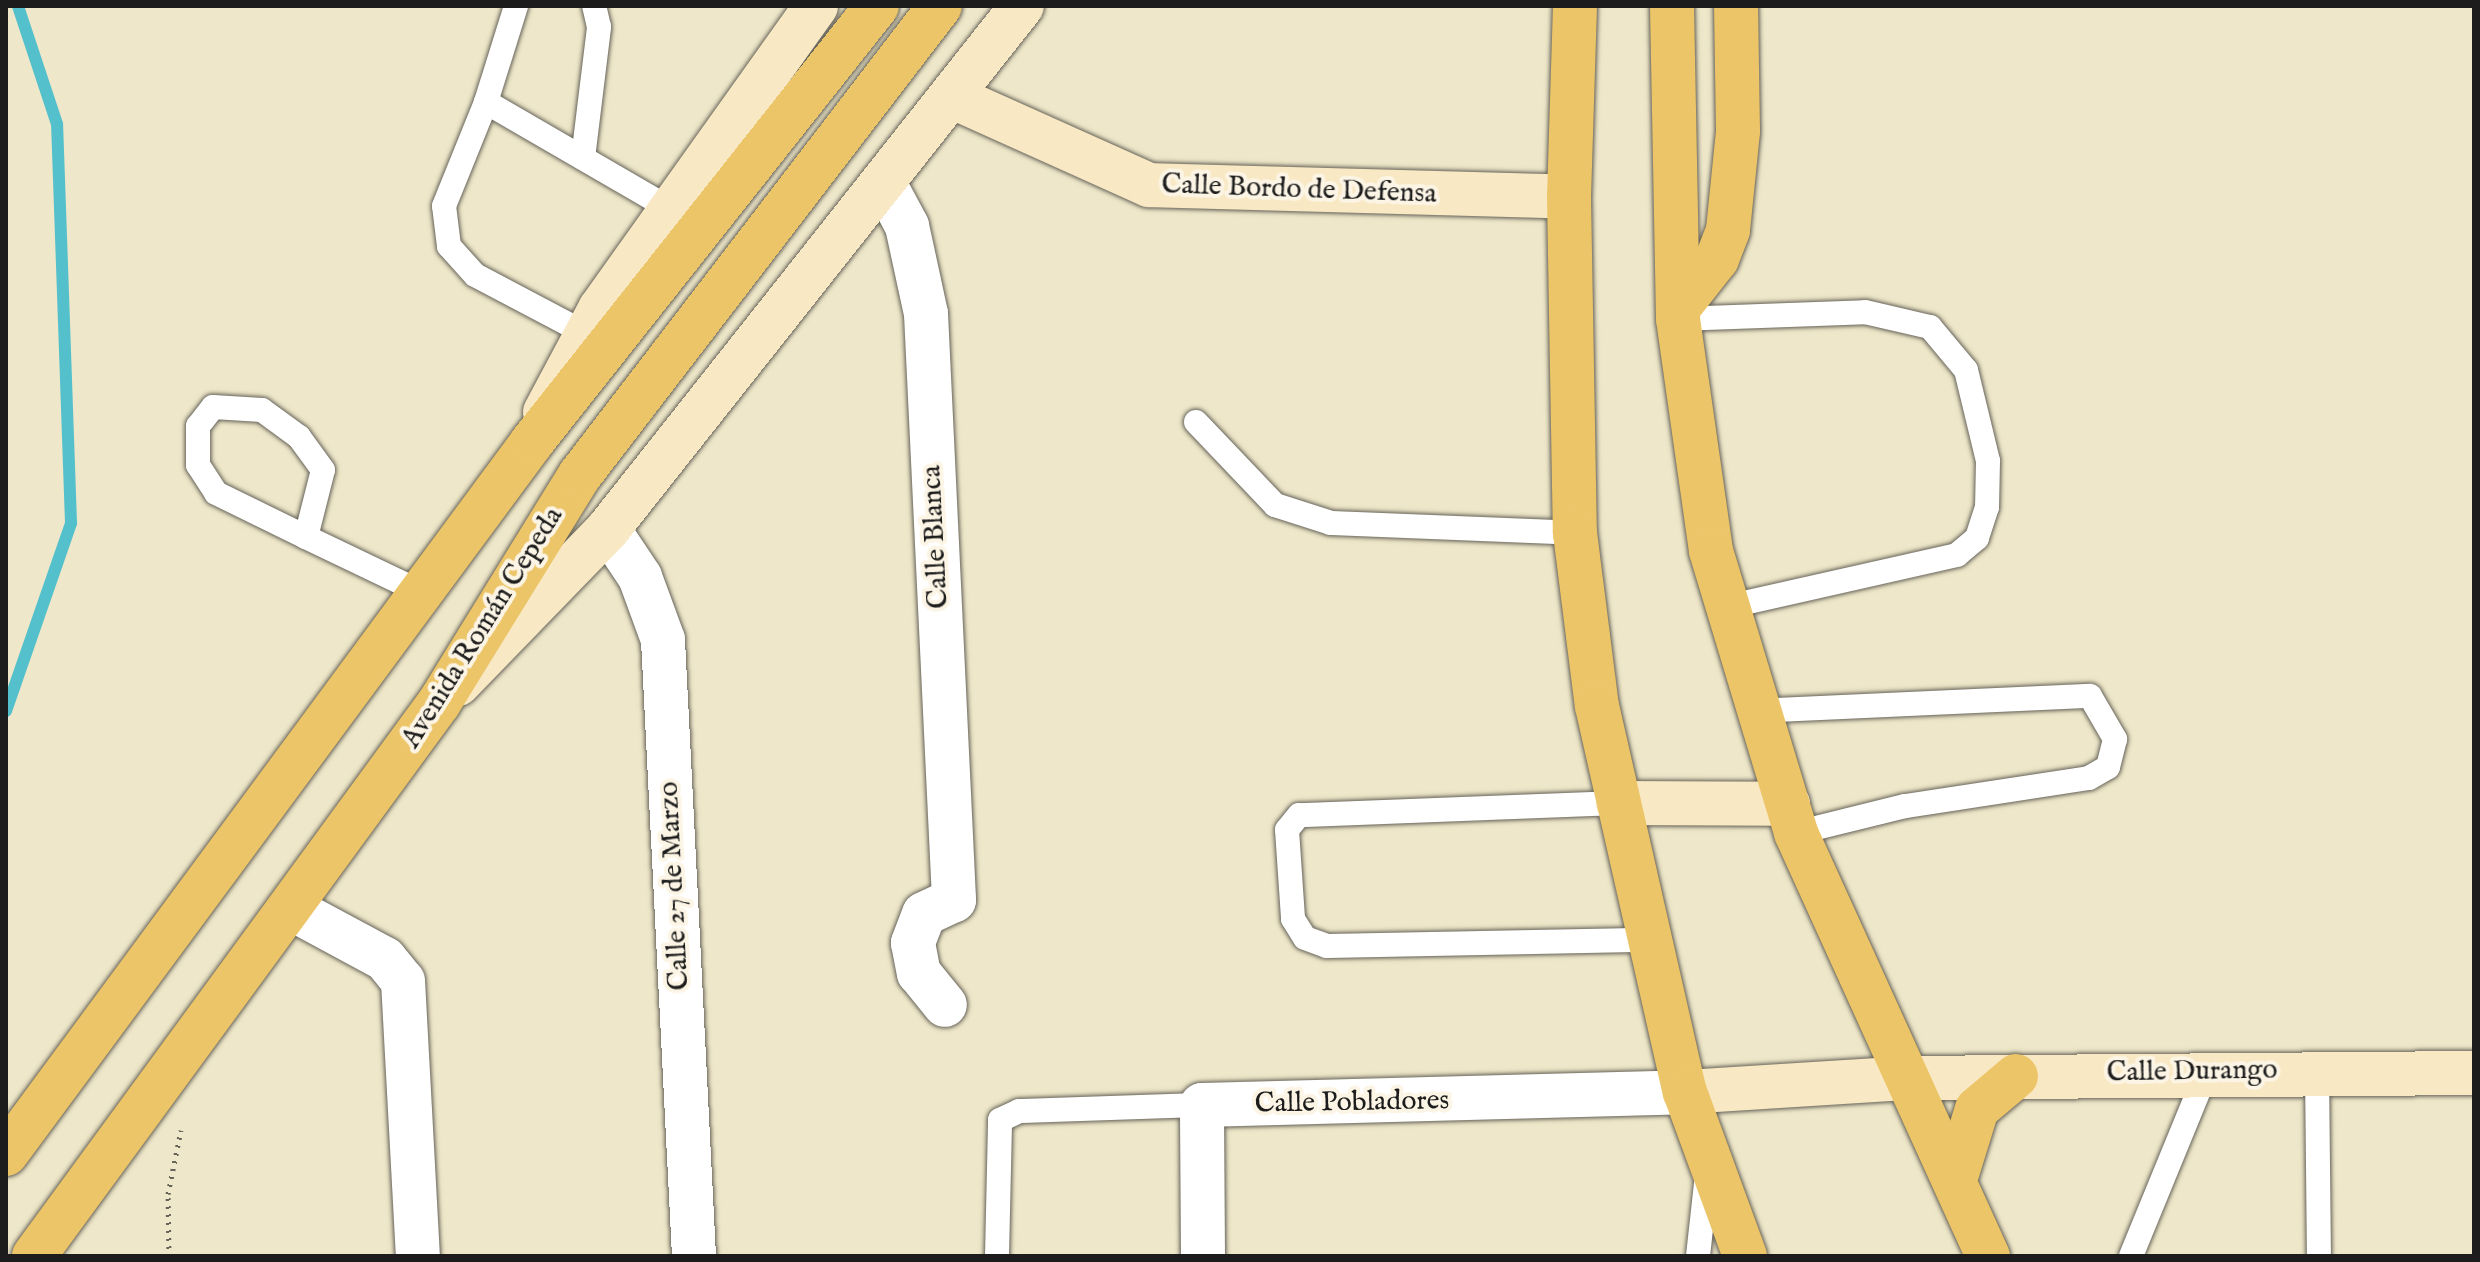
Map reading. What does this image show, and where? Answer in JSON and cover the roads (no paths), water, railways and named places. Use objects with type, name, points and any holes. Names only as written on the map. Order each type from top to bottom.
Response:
[{"type":"main road","points":[[6,1154],[532,442],[877,6]]},
{"type":"main road","name":"Avenida Román Cepeda","points":[[34,1256],[294,910],[439,703],[580,475],[940,6]]},
{"type":"main road","points":[[1575,6],[1569,197],[1575,533],[1618,803],[1685,1092],[1708,1162],[1745,1256]]},
{"type":"main road","points":[[1672,6],[1678,313],[1711,551],[1755,711],[1792,818],[1988,1256]]},
{"type":"main road","points":[[1678,313],[1717,259],[1728,230],[1738,131],[1736,6]]},
{"type":"main road","points":[[1955,1180],[1977,1109],[2016,1076]]},
{"type":"street","points":[[532,442],[585,333],[669,208],[816,6]]},
{"type":"street","points":[[439,703],[608,529],[1022,6]]},
{"type":"street","name":"Calle Bordo de Defensa","points":[[953,97],[1149,185],[1569,197]]},
{"type":"street","name":"Calle Blanca","points":[[884,183],[907,226],[926,314],[954,900],[924,914],[913,943],[919,973],[945,1005]]},
{"type":"street","name":"Calle 27 de Marzo","points":[[608,529],[640,577],[663,640],[694,1256]]},
{"type":"street","points":[[1618,803],[1792,818]]},
{"type":"street","points":[[294,910],[385,959],[403,981],[418,1256]]},
{"type":"street","name":"Calle Durango","points":[[1685,1092],[1910,1078],[2317,1070],[2474,1073]]},
{"type":"street","name":"Calle Pobladores","points":[[1202,1105],[1685,1092]]},
{"type":"street","points":[[1202,1105],[1203,1256]]},
{"type":"lane","points":[[516,6],[486,102],[444,206],[449,246],[475,275],[585,333]]},
{"type":"lane","points":[[583,158],[599,27],[594,6]]},
{"type":"lane","points":[[486,102],[669,208]]},
{"type":"lane","points":[[1678,313],[1865,312],[1930,327],[1966,370],[1988,461],[1987,507],[1977,538],[1957,555],[1726,607]]},
{"type":"lane","points":[[306,537],[322,490],[315,459],[262,410],[213,407],[198,426],[198,465],[216,493],[306,537],[423,593]]},
{"type":"lane","points":[[1196,422],[1275,505],[1331,523],[1575,533]]},
{"type":"lane","points":[[1755,711],[2090,696],[2115,739],[2108,767],[2089,778],[1905,806],[1792,818]]},
{"type":"lane","points":[[1618,803],[1299,815],[1287,830],[1293,919],[1305,938],[1327,946],[1650,940]]},
{"type":"lane","points":[[2317,1070],[2319,1256]]},
{"type":"lane","points":[[2131,1256],[2207,1071]]},
{"type":"lane","name":"Calle Pobladores","points":[[997,1256],[995,1132],[1000,1120],[1019,1111],[1202,1105]]},
{"type":"lane","points":[[1698,1256],[1708,1162]]},
{"type":"waterway","points":[[6,711],[71,523],[57,124],[18,6]]}]
